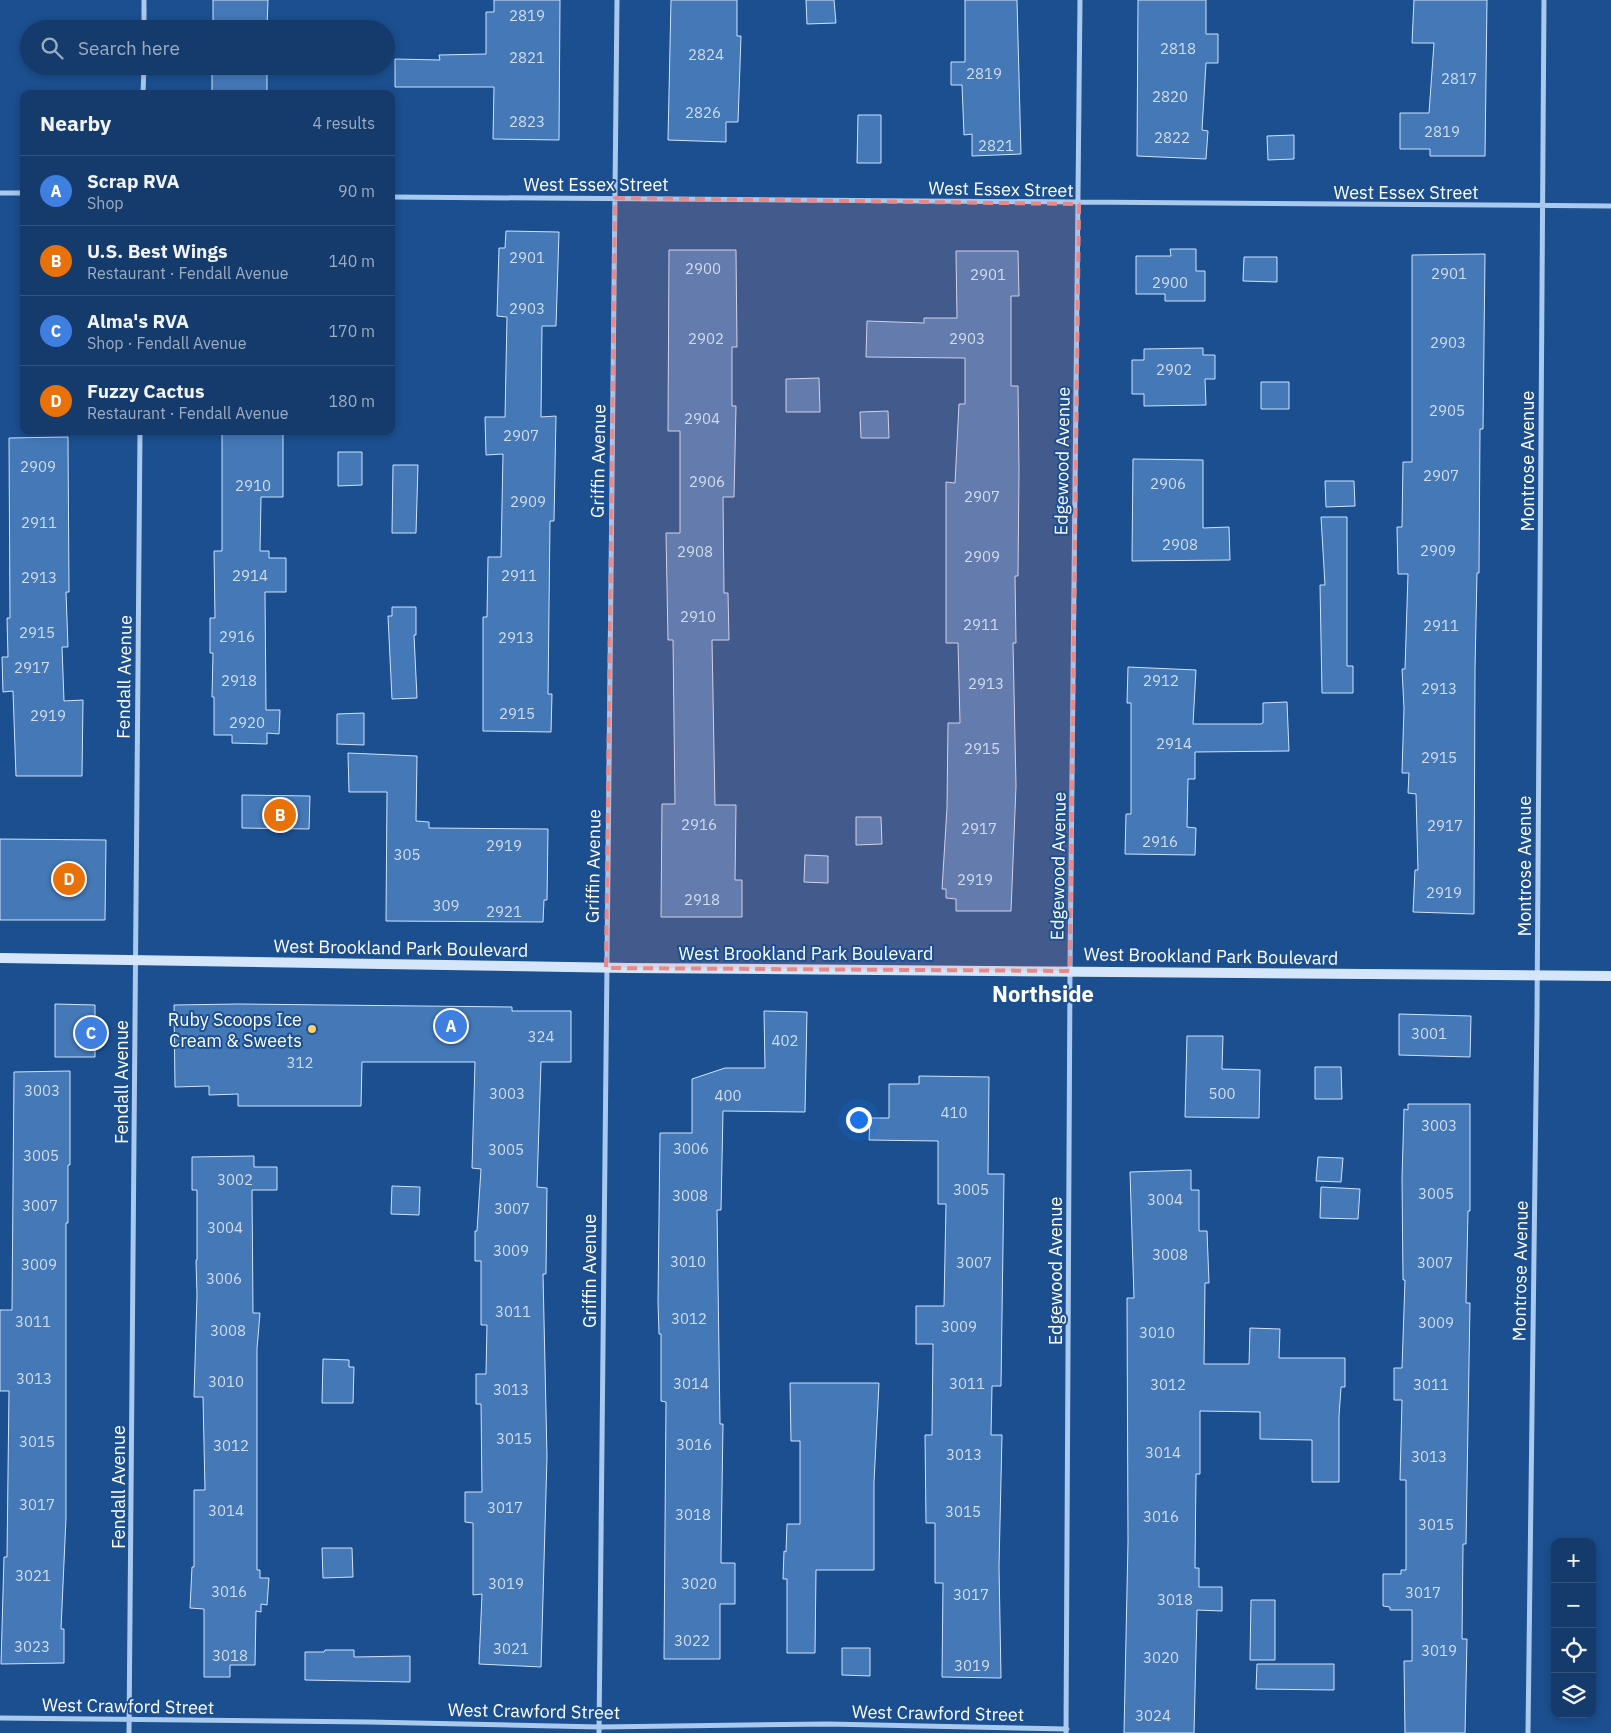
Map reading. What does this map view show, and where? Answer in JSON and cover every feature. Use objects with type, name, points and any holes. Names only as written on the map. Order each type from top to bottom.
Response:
[{"type":"main road","name":"West Brookland Park Boulevard","points":[[0,958],[606,968],[1611,976]]},
{"type":"street","points":[[144,0],[144,20]]},
{"type":"street","name":"Griffin Avenue","points":[[599,1730],[617,0]]},
{"type":"street","name":"Edgewood Avenue","points":[[1066,1731],[1070,971],[1080,0]]},
{"type":"street","name":"Montrose Avenue","points":[[1528,1733],[1537,976],[1544,0]]},
{"type":"street","points":[[143,90],[144,75]]},
{"type":"street","points":[[0,193],[20,193]]},
{"type":"street","name":"West Essex Street","points":[[395,197],[1079,204],[1611,206]]},
{"type":"street","name":"Fendall Avenue","points":[[129,1733],[140,435]]},
{"type":"street","name":"West Crawford Street","points":[[0,1718],[130,1721],[379,1722],[599,1730],[828,1724],[1066,1731]]},
{"type":"highlighted area","points":[[615,198],[1079,204],[1070,971],[606,968]]},
{"type":"building","points":[[213,0],[268,0],[267,20],[213,20]]},
{"type":"building","points":[[494,0],[560,0],[559,140],[493,139],[494,87],[395,87],[395,59],[440,60],[439,55],[486,54],[486,12],[494,12]]},
{"type":"building","points":[[671,0],[737,0],[737,36],[741,36],[738,122],[726,122],[726,142],[668,140]]},
{"type":"building","points":[[806,0],[834,0],[836,23],[807,24]]},
{"type":"building","points":[[965,0],[1017,0],[1021,154],[972,156],[972,134],[964,135],[962,85],[951,85],[951,62],[965,62]]},
{"type":"building","points":[[1138,0],[1206,0],[1206,34],[1218,34],[1218,63],[1206,63],[1202,130],[1208,131],[1206,159],[1137,156]]},
{"type":"building","points":[[1414,0],[1487,0],[1485,156],[1430,156],[1430,149],[1400,149],[1400,113],[1429,113],[1434,43],[1412,43]]},
{"type":"building","points":[[212,75],[267,75],[267,90],[212,90]]},
{"type":"building","points":[[858,115],[881,115],[881,163],[857,163]]},
{"type":"building","points":[[1294,135],[1294,159],[1268,160],[1267,136]]},
{"type":"building","points":[[506,231],[559,232],[556,326],[542,326],[541,417],[556,416],[554,521],[550,521],[548,694],[552,694],[551,732],[483,731],[483,617],[487,617],[488,557],[501,557],[503,454],[486,455],[485,417],[505,417],[507,317],[497,316],[499,248],[505,248]]},
{"type":"building","points":[[1170,249],[1196,249],[1196,271],[1205,271],[1205,301],[1165,301],[1165,294],[1136,294],[1136,256],[1171,256]]},
{"type":"building","points":[[669,250],[736,250],[737,347],[732,347],[732,406],[736,406],[734,497],[723,497],[724,593],[728,593],[729,640],[712,640],[715,805],[736,805],[735,880],[742,880],[742,917],[661,917],[662,804],[675,804],[673,640],[668,640],[666,533],[680,533],[680,431],[668,431]]},
{"type":"building","points":[[956,251],[1018,251],[1019,296],[1011,296],[1011,386],[1018,386],[1019,470],[1018,576],[1015,576],[1016,643],[1013,643],[1016,786],[1011,911],[956,911],[956,899],[946,898],[946,889],[942,889],[947,808],[948,723],[960,723],[958,643],[946,643],[946,482],[955,483],[959,404],[965,404],[965,358],[866,357],[867,321],[924,323],[924,318],[957,318]]},
{"type":"building","points":[[1485,254],[1483,429],[1480,429],[1479,573],[1477,573],[1475,669],[1474,914],[1413,912],[1415,870],[1418,870],[1416,794],[1408,793],[1409,773],[1402,773],[1404,708],[1402,669],[1405,669],[1408,574],[1398,574],[1397,527],[1402,527],[1403,462],[1412,462],[1412,255]]},
{"type":"building","points":[[1244,257],[1277,257],[1277,282],[1243,281]]},
{"type":"building","points":[[1203,348],[1203,355],[1215,355],[1215,379],[1205,379],[1206,405],[1144,406],[1144,394],[1132,394],[1132,360],[1144,360],[1144,349]]},
{"type":"building","points":[[819,378],[820,412],[786,412],[786,379]]},
{"type":"building","points":[[1261,382],[1289,382],[1289,409],[1261,409]]},
{"type":"building","points":[[888,411],[889,438],[861,438],[860,412]]},
{"type":"building","points":[[222,435],[283,435],[283,497],[261,497],[260,551],[269,551],[269,558],[286,558],[286,592],[265,592],[266,710],[280,710],[279,734],[267,733],[267,744],[232,743],[232,735],[214,735],[214,697],[212,697],[213,653],[210,653],[210,618],[215,618],[214,551],[222,551]]},
{"type":"building","points":[[68,437],[69,592],[66,592],[68,647],[62,647],[64,701],[83,700],[82,776],[16,776],[13,691],[3,692],[2,657],[8,657],[7,618],[10,618],[9,438]]},
{"type":"building","points":[[338,452],[362,452],[362,485],[338,486]]},
{"type":"building","points":[[1133,459],[1203,460],[1203,528],[1229,527],[1230,560],[1132,561]]},
{"type":"building","points":[[393,465],[418,465],[416,533],[392,533]]},
{"type":"building","points":[[1325,481],[1354,481],[1355,506],[1326,507]]},
{"type":"building","points":[[1321,517],[1347,517],[1347,666],[1353,666],[1353,693],[1322,693],[1320,585],[1325,585]]},
{"type":"building","points":[[392,607],[416,607],[416,635],[414,635],[417,698],[392,699],[388,616],[392,616]]},
{"type":"building","points":[[1128,667],[1196,670],[1193,724],[1261,724],[1263,723],[1263,703],[1287,702],[1289,751],[1195,752],[1195,779],[1188,779],[1187,827],[1196,828],[1195,855],[1125,854],[1126,814],[1131,814],[1131,703],[1127,703]]},
{"type":"building","points":[[364,713],[364,745],[337,744],[337,714]]},
{"type":"building","points":[[348,753],[417,756],[416,821],[429,822],[429,828],[548,829],[547,900],[544,900],[543,922],[386,921],[387,792],[349,792]]},
{"type":"building","points":[[242,795],[310,796],[309,829],[242,828]]},
{"type":"building","points":[[856,817],[881,817],[882,844],[856,845]]},
{"type":"building","points":[[0,839],[106,840],[105,920],[0,920]]},
{"type":"building","points":[[805,855],[828,856],[828,883],[804,882]]},
{"type":"building","points":[[55,1004],[95,1005],[95,1057],[55,1057]]},
{"type":"building","points":[[174,1005],[512,1007],[512,1011],[571,1011],[571,1062],[541,1062],[537,1187],[547,1188],[546,1274],[543,1274],[547,1457],[541,1667],[479,1664],[482,1594],[473,1595],[473,1523],[465,1522],[465,1492],[482,1492],[481,1404],[476,1404],[476,1374],[486,1374],[487,1325],[481,1325],[481,1261],[475,1261],[475,1231],[477,1231],[481,1169],[472,1168],[475,1062],[362,1062],[361,1106],[238,1106],[238,1094],[209,1095],[209,1086],[175,1087]]},
{"type":"building","points":[[764,1011],[807,1012],[805,1112],[723,1111],[721,1210],[717,1210],[720,1424],[723,1424],[721,1563],[735,1563],[735,1604],[720,1604],[720,1659],[664,1659],[666,1402],[661,1401],[661,1334],[659,1334],[658,1302],[660,1133],[692,1133],[692,1079],[725,1068],[765,1068]]},
{"type":"building","points":[[1399,1014],[1471,1016],[1470,1057],[1399,1055]]},
{"type":"building","points":[[1187,1036],[1223,1036],[1222,1069],[1260,1070],[1259,1118],[1185,1117]]},
{"type":"building","points":[[1315,1067],[1341,1067],[1342,1099],[1315,1099]]},
{"type":"building","points":[[70,1071],[70,1165],[68,1165],[68,1223],[66,1223],[66,1518],[61,1629],[64,1629],[64,1663],[1,1664],[4,1557],[7,1557],[9,1391],[0,1391],[0,1310],[12,1310],[14,1072]]},
{"type":"building","points":[[919,1076],[989,1077],[988,1174],[1004,1174],[1001,1386],[992,1386],[991,1435],[1002,1435],[999,1566],[1001,1678],[942,1677],[943,1583],[935,1583],[935,1523],[926,1523],[925,1435],[932,1435],[933,1344],[916,1344],[916,1306],[944,1306],[946,1204],[938,1204],[938,1141],[869,1140],[870,1118],[889,1118],[889,1084],[919,1084]]},
{"type":"building","points":[[1408,1104],[1470,1104],[1470,1211],[1468,1211],[1466,1303],[1470,1303],[1466,1544],[1463,1544],[1462,1639],[1467,1639],[1465,1733],[1405,1733],[1404,1661],[1412,1661],[1412,1610],[1390,1610],[1390,1607],[1383,1606],[1383,1574],[1401,1574],[1401,1570],[1406,1570],[1406,1480],[1400,1480],[1402,1400],[1394,1400],[1394,1368],[1402,1368],[1405,1280],[1403,1280],[1402,1178],[1404,1109],[1408,1110]]},
{"type":"building","points":[[254,1156],[254,1167],[277,1167],[277,1190],[252,1190],[253,1313],[260,1313],[257,1349],[257,1570],[260,1570],[260,1578],[269,1578],[267,1605],[261,1604],[261,1612],[256,1611],[255,1665],[230,1665],[230,1677],[204,1677],[204,1609],[190,1608],[192,1567],[194,1567],[194,1490],[205,1490],[203,1397],[194,1397],[197,1295],[197,1190],[192,1190],[192,1157]]},
{"type":"building","points":[[1318,1157],[1343,1158],[1341,1182],[1316,1181]]},
{"type":"building","points":[[1191,1170],[1191,1190],[1199,1190],[1199,1231],[1207,1231],[1209,1283],[1205,1283],[1204,1364],[1249,1364],[1250,1328],[1280,1329],[1279,1358],[1345,1358],[1345,1387],[1341,1387],[1339,1416],[1339,1482],[1312,1482],[1312,1440],[1260,1439],[1260,1412],[1200,1411],[1200,1474],[1196,1474],[1195,1568],[1199,1568],[1199,1587],[1222,1587],[1222,1611],[1197,1610],[1194,1733],[1124,1733],[1128,1542],[1127,1298],[1134,1298],[1130,1172]]},
{"type":"building","points":[[392,1186],[420,1187],[419,1215],[391,1214]]},
{"type":"building","points":[[1321,1187],[1360,1189],[1358,1219],[1320,1218]]},
{"type":"building","points":[[323,1359],[349,1360],[349,1367],[354,1367],[353,1403],[322,1403]]},
{"type":"building","points":[[790,1383],[879,1383],[874,1482],[874,1570],[816,1570],[815,1653],[787,1653],[787,1579],[783,1579],[784,1551],[786,1552],[787,1524],[800,1524],[800,1441],[791,1441]]},
{"type":"building","points":[[322,1548],[352,1548],[353,1577],[323,1578]]},
{"type":"building","points":[[1251,1600],[1275,1600],[1275,1660],[1250,1660]]},
{"type":"building","points":[[842,1648],[870,1648],[870,1676],[842,1675]]},
{"type":"building","points":[[325,1650],[354,1650],[354,1657],[410,1656],[410,1682],[305,1680],[305,1652],[324,1652]]},
{"type":"building","points":[[1257,1664],[1334,1664],[1334,1690],[1256,1689]]},
{"type":"place","name":"U.S. Best Wings","points":[[280,815]]},
{"type":"place","name":"Fuzzy Cactus","points":[[69,879]]},
{"type":"place","name":"Scrap RVA","points":[[451,1026]]},
{"type":"place","name":"Ruby Scoops Ice Cream & Sweets","points":[[312,1029]]},
{"type":"place","name":"Alma's RVA","points":[[91,1033]]},
{"type":"district","name":"Northside","points":[[1043,993]]}]
